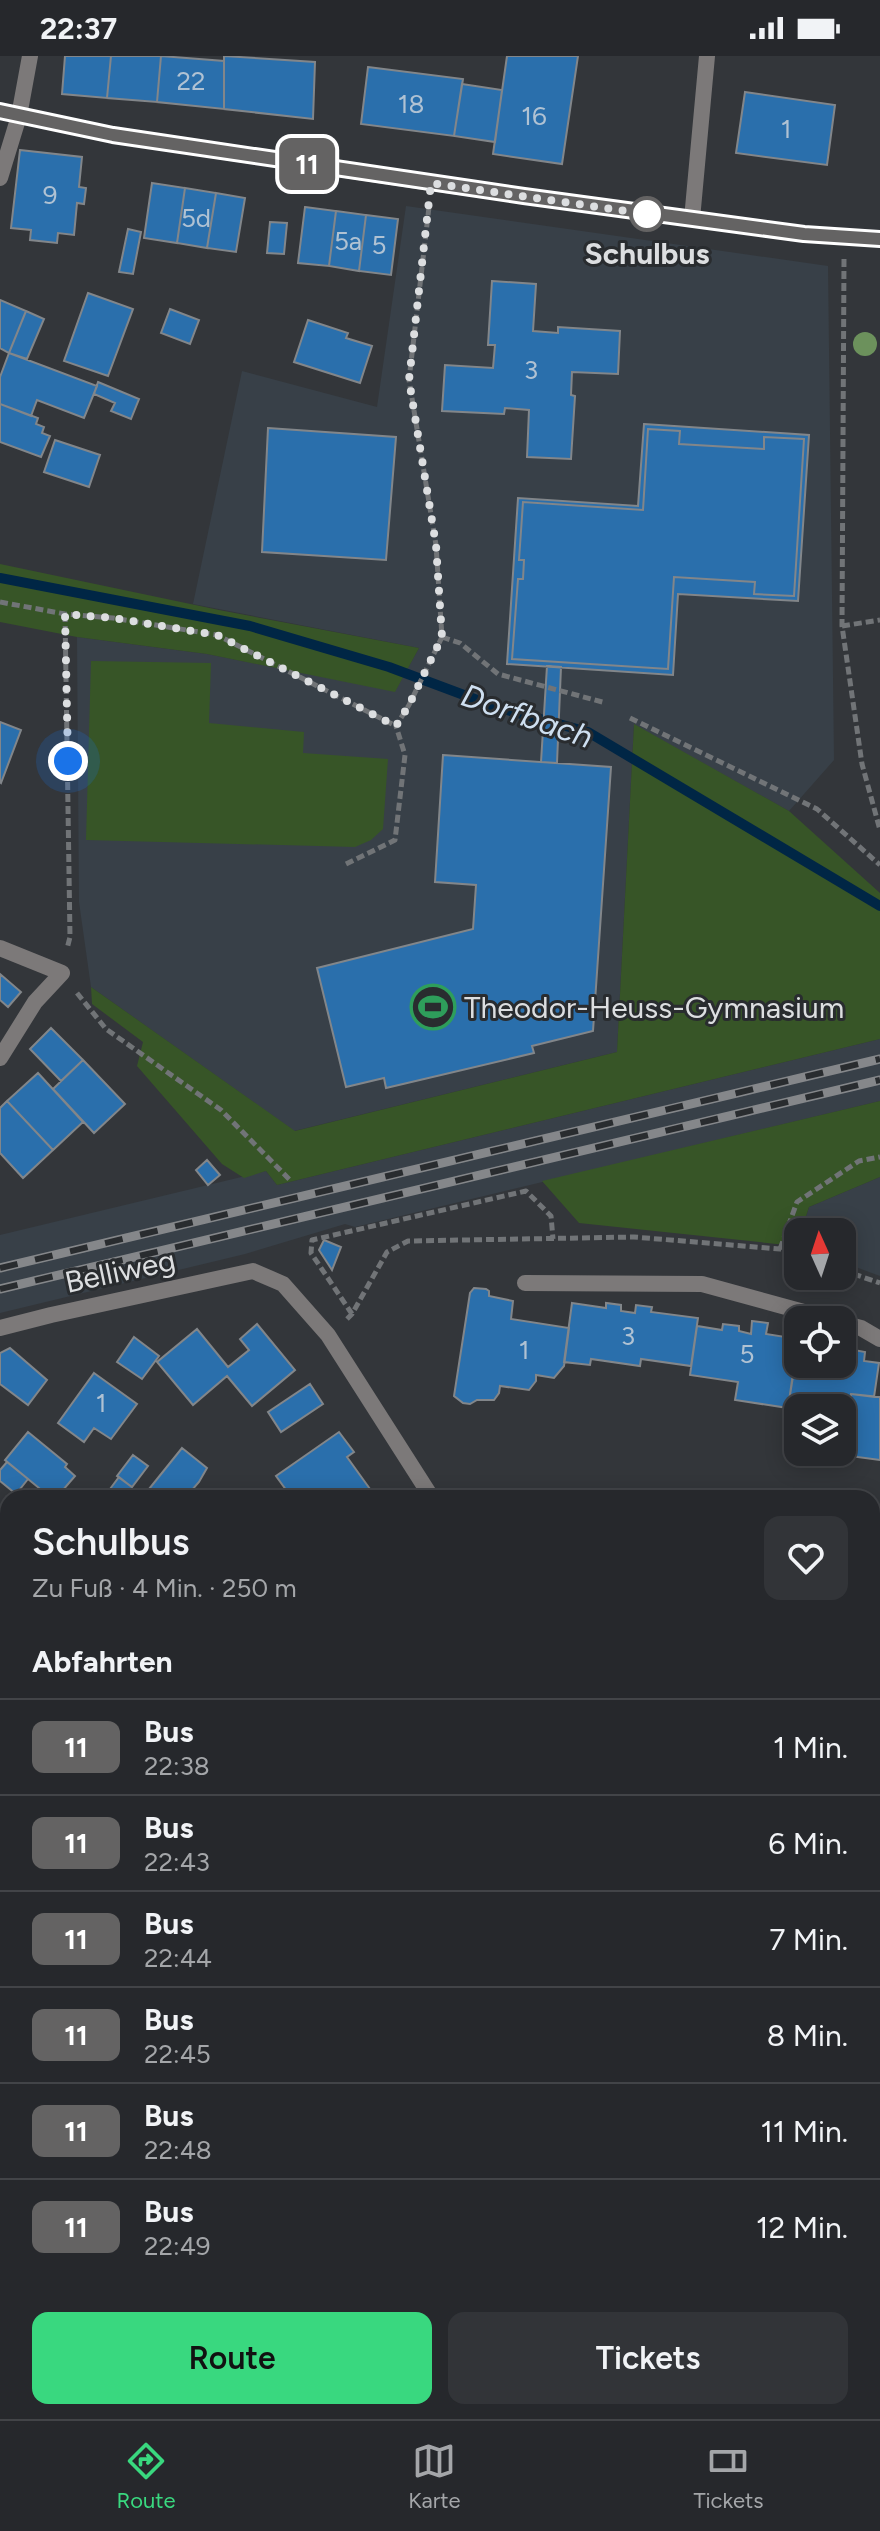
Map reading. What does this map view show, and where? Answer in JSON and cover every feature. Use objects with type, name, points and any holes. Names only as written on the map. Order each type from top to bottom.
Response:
[{"type":"street","points":[[0,178],[19,116],[30,56]]},
{"type":"street","points":[[692,219],[707,56]]},
{"type":"street","points":[[0,111],[113,135],[431,183],[692,219],[880,239]]},
{"type":"street","points":[[0,948],[62,973],[35,1002],[0,1058]]},
{"type":"street","name":"Belliweg","points":[[0,1328],[253,1271],[283,1284],[328,1335],[427,1490]]},
{"type":"street","points":[[525,1283],[702,1284],[784,1307]]},
{"type":"street","points":[[856,1327],[880,1339]]},
{"type":"path","points":[[396,726],[442,637],[436,545],[409,380],[431,183]]},
{"type":"path","points":[[844,237],[842,626],[862,764],[880,830]]},
{"type":"path","points":[[0,602],[217,635],[396,726],[405,755],[395,840],[346,864]]},
{"type":"path","points":[[65,614],[70,937],[62,973],[106,1029],[221,1110],[291,1181]]},
{"type":"path","points":[[842,626],[880,620]]},
{"type":"path","points":[[442,637],[460,643],[498,674],[606,703]]},
{"type":"path","points":[[630,718],[817,809],[880,865]]},
{"type":"path","points":[[780,1249],[797,1202],[859,1161],[880,1157]]},
{"type":"path","points":[[553,1239],[551,1216],[526,1191],[312,1240],[311,1253],[352,1314],[387,1252],[408,1241],[553,1239],[634,1237],[784,1250]]},
{"type":"path","points":[[856,1275],[880,1283]]},
{"type":"shaded area","name":"Theodor-Heuss-Gymnasium","points":[[406,206],[828,266],[834,760],[789,811],[634,725],[617,1052],[294,1131],[91,987],[79,902],[77,637],[207,654],[395,691],[419,648],[193,604],[242,371],[377,407]]},
{"type":"shaded area","points":[[880,1039],[880,1101],[355,1227],[345,1224],[245,1254],[0,1313],[0,1235],[266,1171],[277,1185]]},
{"type":"shaded area","points":[[880,1177],[880,1276],[856,1267],[856,1218],[805,1218],[809,1207]]},
{"type":"green space","points":[[0,564],[419,648],[395,692],[207,654],[77,637],[0,622]]},
{"type":"green space","points":[[91,661],[211,663],[209,723],[304,732],[303,753],[388,759],[383,829],[371,840],[355,847],[86,840]]},
{"type":"green space","points":[[634,724],[789,811],[880,893],[880,1039],[277,1185],[266,1171],[244,1178],[222,1164],[137,1066],[143,1042],[92,1004],[91,987],[295,1131],[617,1052]]},
{"type":"green space","points":[[880,1101],[880,1177],[809,1207],[805,1218],[784,1218],[784,1245],[579,1223],[542,1181]]},
{"type":"building","points":[[65,56],[111,56],[107,98],[62,94]]},
{"type":"building","points":[[111,56],[161,56],[157,102],[107,98]]},
{"type":"building","points":[[161,56],[224,61],[224,109],[157,102]]},
{"type":"building","points":[[224,56],[315,62],[313,119],[224,109]]},
{"type":"building","points":[[507,56],[578,56],[562,164],[493,154]]},
{"type":"building","points":[[368,67],[463,79],[454,136],[361,124]]},
{"type":"building","points":[[462,84],[502,90],[495,142],[454,136]]},
{"type":"building","points":[[745,92],[835,105],[827,165],[736,153]]},
{"type":"building","points":[[20,150],[82,157],[79,187],[86,188],[84,204],[77,203],[74,235],[58,233],[57,243],[30,240],[31,230],[11,228]]},
{"type":"building","points":[[152,183],[185,188],[177,243],[144,238]]},
{"type":"building","points":[[185,188],[216,193],[207,248],[177,243]]},
{"type":"building","points":[[216,193],[245,198],[236,252],[207,248]]},
{"type":"building","points":[[305,207],[336,211],[329,266],[298,263]]},
{"type":"building","points":[[336,211],[366,215],[359,271],[329,266]]},
{"type":"building","points":[[366,215],[398,219],[391,275],[359,271]]},
{"type":"building","points":[[270,222],[287,223],[284,254],[267,253]]},
{"type":"building","points":[[128,229],[141,232],[133,274],[119,272]]},
{"type":"building","points":[[492,281],[536,284],[533,331],[558,333],[558,327],[620,331],[618,374],[572,372],[571,395],[575,396],[571,459],[527,457],[529,410],[505,408],[504,414],[442,411],[445,365],[493,368],[495,345],[488,345]]},
{"type":"building","points":[[88,293],[133,309],[108,376],[64,361]]},
{"type":"building","points":[[0,300],[26,311],[9,353],[0,348]]},
{"type":"building","points":[[170,309],[199,320],[190,344],[161,333]]},
{"type":"building","points":[[26,311],[44,319],[27,359],[9,353]]},
{"type":"building","points":[[308,320],[348,333],[346,338],[372,346],[360,383],[294,362]]},
{"type":"building","points":[[9,353],[97,386],[84,418],[37,400],[31,416],[0,404],[0,377]]},
{"type":"building","points":[[98,382],[139,399],[131,419],[111,411],[115,403],[94,394]]},
{"type":"building","points":[[0,404],[38,418],[36,424],[44,427],[42,433],[50,436],[41,457],[0,442]]},
{"type":"building","points":[[644,424],[809,435],[798,601],[678,594],[673,675],[507,664],[518,498],[638,506]],"holes":[[[648,429],[680,431],[679,444],[764,449],[764,437],[804,439],[794,596],[754,594],[755,582],[674,577],[668,669],[512,659],[518,579],[523,579],[524,560],[519,560],[523,502],[643,510]]]},
{"type":"building","points":[[268,428],[396,437],[386,560],[262,552]]},
{"type":"building","points":[[648,429],[680,431],[679,444],[764,449],[764,437],[804,439],[794,596],[754,594],[755,582],[674,577],[668,669],[512,659],[518,579],[523,579],[524,560],[519,560],[523,502],[643,510]]},
{"type":"building","points":[[55,440],[100,455],[89,487],[44,472]]},
{"type":"building","points":[[547,666],[561,667],[557,763],[541,762]]},
{"type":"building","points":[[0,722],[21,730],[1,783],[0,782]]},
{"type":"building","points":[[443,755],[611,767],[593,1031],[532,1046],[534,1053],[386,1088],[384,1078],[346,1087],[317,968],[473,929],[476,885],[435,882]]},
{"type":"building","points":[[0,974],[21,992],[8,1007],[0,1000]]},
{"type":"building","points":[[51,1028],[83,1060],[61,1081],[30,1049]]},
{"type":"building","points":[[83,1060],[125,1104],[94,1133],[53,1089]]},
{"type":"building","points":[[38,1073],[83,1122],[53,1150],[7,1101]]},
{"type":"building","points":[[7,1101],[53,1150],[23,1178],[0,1153],[0,1108]]},
{"type":"building","points":[[207,1160],[220,1175],[208,1185],[196,1170]]},
{"type":"building","points":[[324,1240],[341,1247],[332,1270],[319,1250]]},
{"type":"building","points":[[474,1288],[486,1289],[489,1296],[513,1301],[511,1319],[569,1328],[564,1366],[554,1378],[536,1375],[536,1381],[529,1390],[500,1386],[494,1400],[477,1400],[470,1404],[454,1396],[470,1293]]},
{"type":"building","points":[[572,1303],[606,1308],[606,1303],[621,1305],[621,1311],[635,1313],[636,1305],[652,1307],[651,1312],[698,1318],[691,1366],[641,1359],[640,1366],[591,1359],[590,1365],[564,1362]]},
{"type":"building","points":[[752,1321],[768,1323],[766,1334],[784,1337],[784,1378],[792,1378],[790,1394],[784,1394],[784,1407],[735,1400],[738,1382],[690,1375],[697,1326],[722,1330],[723,1324],[739,1326],[739,1331],[751,1334]]},
{"type":"building","points":[[257,1324],[295,1370],[252,1406],[227,1376],[193,1405],[157,1362],[197,1329],[228,1367],[249,1350],[240,1339]]},
{"type":"building","points":[[134,1337],[159,1356],[142,1379],[117,1362]]},
{"type":"building","points":[[10,1348],[47,1380],[28,1405],[0,1384],[0,1353]]},
{"type":"building","points":[[856,1350],[865,1352],[864,1361],[879,1363],[874,1397],[790,1394],[793,1378],[856,1378]]},
{"type":"building","points":[[94,1373],[137,1404],[111,1439],[94,1428],[84,1442],[58,1423]]},
{"type":"building","points":[[310,1384],[323,1404],[281,1432],[268,1412]]},
{"type":"building","points":[[856,1395],[880,1397],[880,1460],[856,1457]]},
{"type":"building","points":[[28,1432],[67,1464],[65,1467],[75,1476],[63,1490],[41,1490],[5,1460]]},
{"type":"building","points":[[339,1432],[354,1452],[347,1457],[370,1489],[286,1490],[276,1476]]},
{"type":"building","points":[[182,1448],[207,1468],[192,1490],[148,1490]]},
{"type":"building","points":[[133,1455],[148,1466],[132,1487],[117,1476]]},
{"type":"building","points":[[7,1462],[28,1479],[19,1490],[11,1490],[0,1481],[0,1470]]},
{"type":"building","points":[[119,1477],[135,1490],[111,1490]]},
{"type":"waterway","name":"Dorfbach","points":[[0,578],[250,626],[389,667],[496,707],[588,732],[880,906]]},
{"type":"railway","points":[[0,1268],[880,1059]]},
{"type":"railway","points":[[0,1289],[880,1080]]},
{"type":"bus line","name":"11","points":[[0,111],[113,135],[647,214],[804,234],[880,239]]},
{"type":"place","name":"Schulbus","points":[[647,214]]},
{"type":"place","name":"Theodor-Heuss-Gymnasium","points":[[433,1007]]},
{"type":"route","points":[[68,761],[65,614],[113,618],[217,635],[396,726],[442,637],[436,545],[409,380],[431,183],[647,214]]}]
